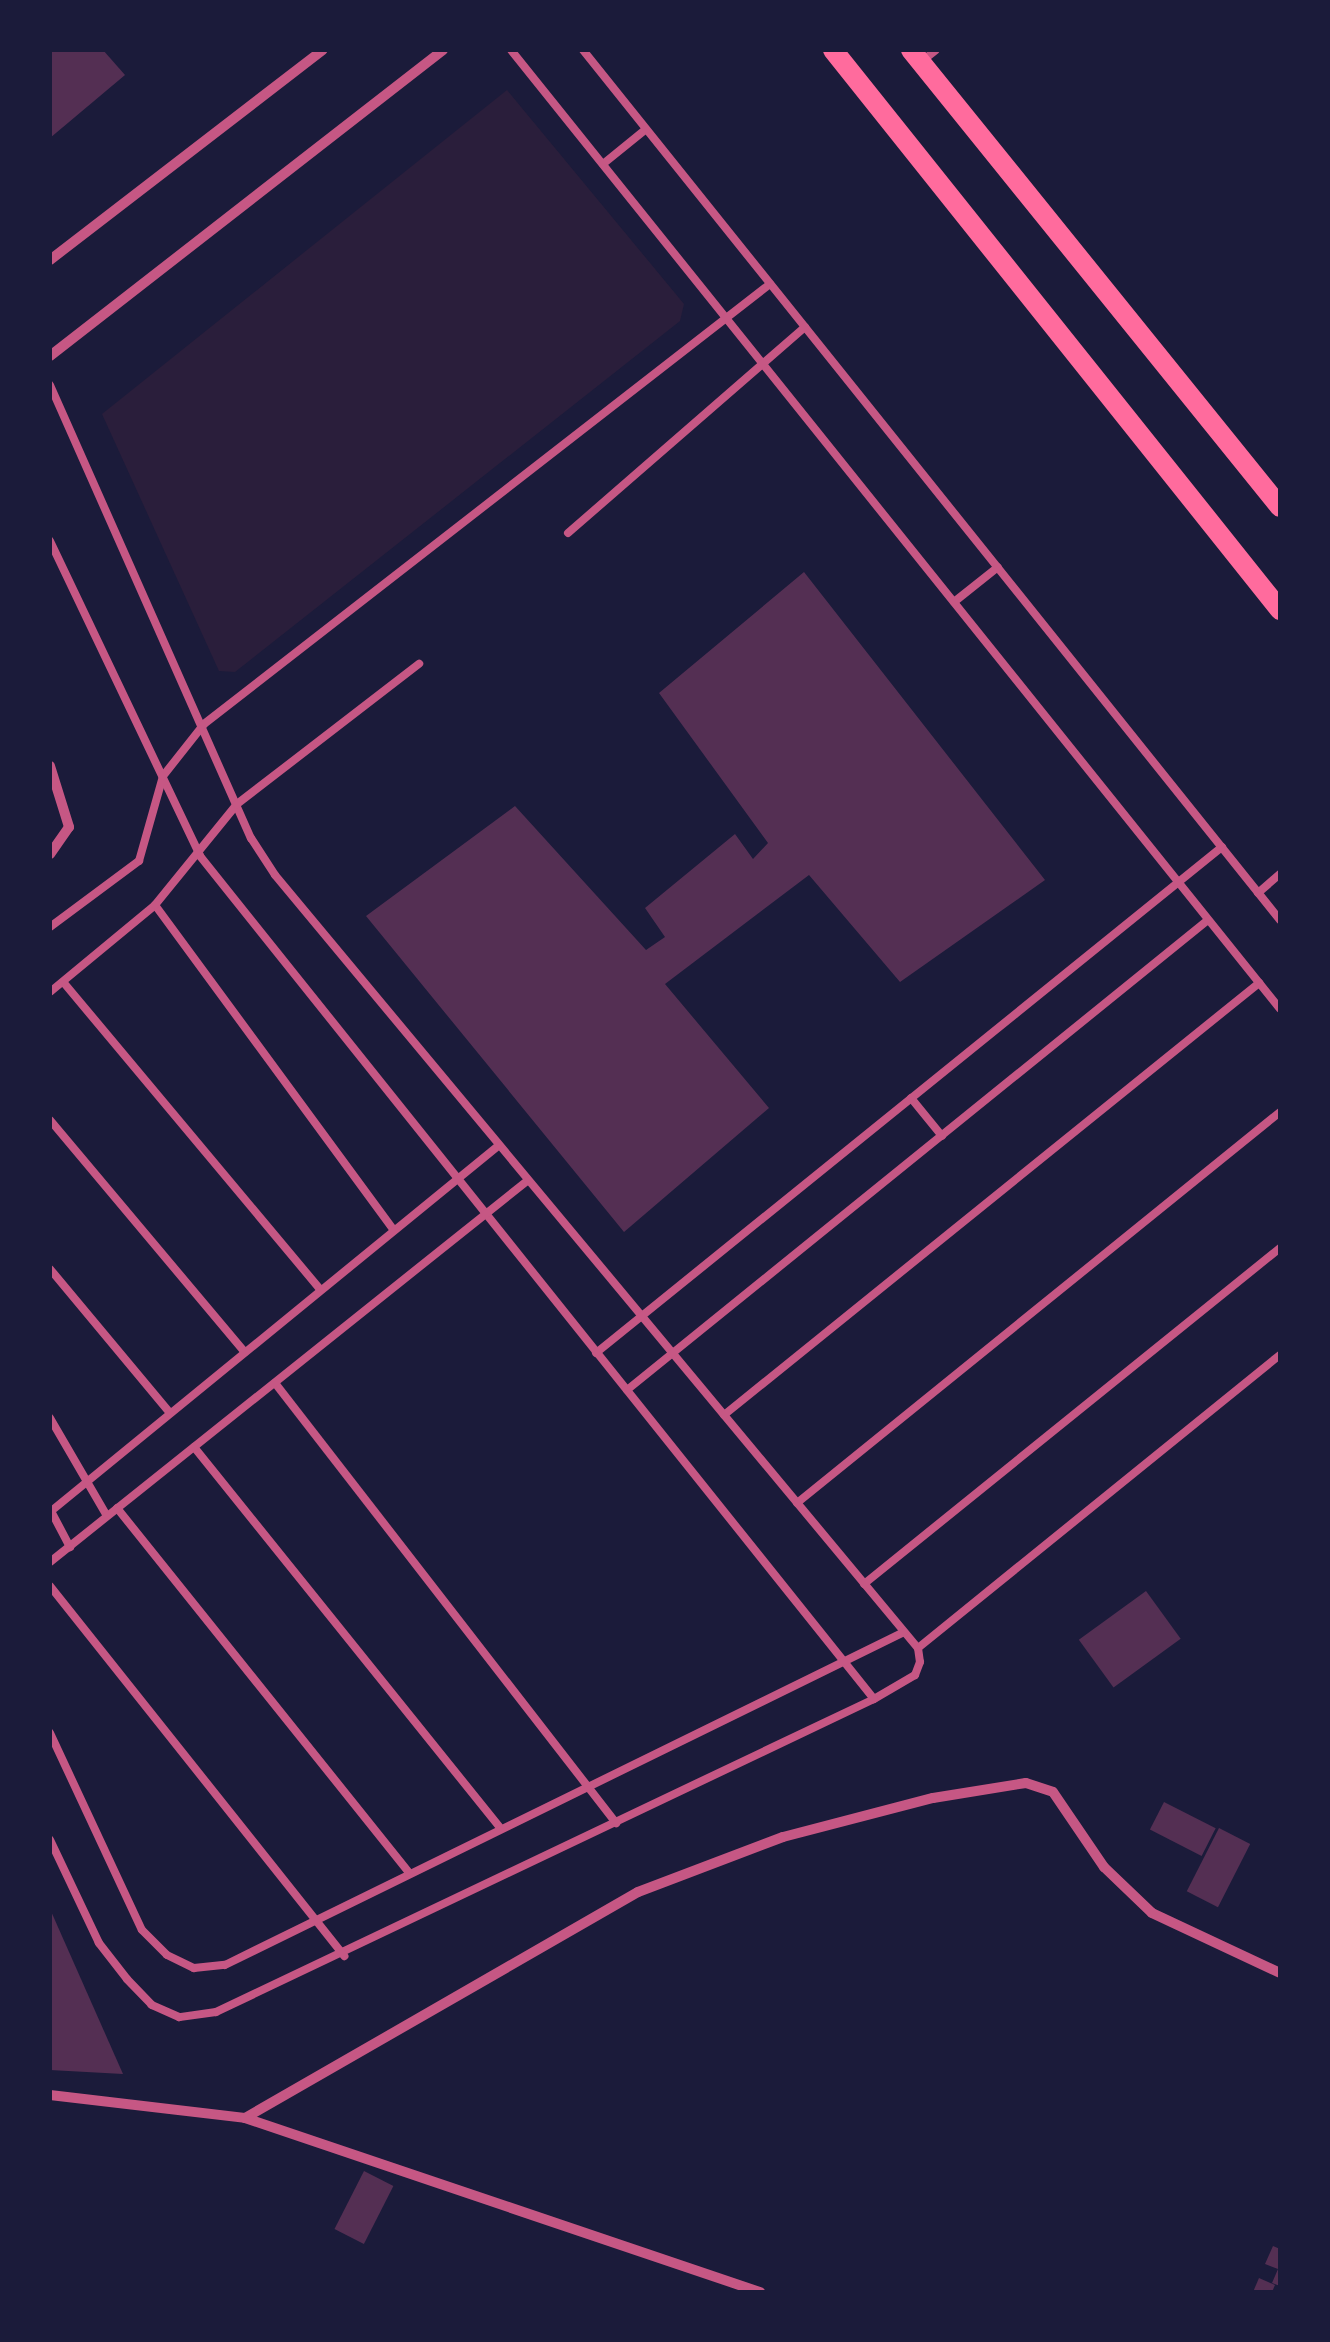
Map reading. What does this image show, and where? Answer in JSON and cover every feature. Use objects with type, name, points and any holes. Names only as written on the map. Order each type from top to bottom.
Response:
[{"type":"main road","points":[[833,50],[1280,610]]},
{"type":"main road","points":[[923,54],[1280,507]]},
{"type":"street","points":[[50,260],[323,50]]},
{"type":"street","points":[[50,356],[443,50]]},
{"type":"street","points":[[50,766],[69,827],[50,854]]},
{"type":"street","points":[[245,2118],[638,1892],[782,1837],[933,1798],[1026,1783],[1054,1792],[1104,1867],[1152,1913],[1280,1974]]},
{"type":"street","points":[[50,2095],[245,2118],[760,2292]]},
{"type":"lane","points":[[511,50],[1280,1010]]},
{"type":"lane","points":[[583,50],[1280,920]]},
{"type":"lane","points":[[603,164],[646,129]]},
{"type":"lane","points":[[50,926],[138,861],[163,776],[204,724],[770,284]]},
{"type":"lane","points":[[568,533],[805,327]]},
{"type":"lane","points":[[50,385],[237,804],[274,874],[918,1648]]},
{"type":"lane","points":[[50,541],[200,856],[455,1180],[874,1698]]},
{"type":"lane","points":[[954,602],[998,567]]},
{"type":"lane","points":[[50,992],[155,905],[200,856],[237,804],[419,664]]},
{"type":"lane","points":[[596,1353],[1222,847]]},
{"type":"lane","points":[[1258,893],[1280,874]]},
{"type":"lane","points":[[155,905],[394,1230]]},
{"type":"lane","points":[[627,1390],[1208,920]]},
{"type":"lane","points":[[724,1415],[1259,983]]},
{"type":"lane","points":[[64,984],[320,1290]]},
{"type":"lane","points":[[912,1098],[942,1136]]},
{"type":"lane","points":[[797,1502],[1280,1112]]},
{"type":"lane","points":[[50,1120],[245,1352]]},
{"type":"lane","points":[[70,1546],[50,1511],[498,1146]]},
{"type":"lane","points":[[50,1562],[528,1181]]},
{"type":"lane","points":[[864,1584],[1280,1248]]},
{"type":"lane","points":[[50,1269],[170,1413]]},
{"type":"lane","points":[[50,1840],[99,1943],[152,2005],[178,2017],[216,2012],[344,1956],[915,1676],[918,1648],[1280,1355]]},
{"type":"lane","points":[[275,1383],[616,1823]]},
{"type":"lane","points":[[50,1418],[107,1516]]},
{"type":"lane","points":[[194,1447],[499,1828]]},
{"type":"lane","points":[[118,1508],[408,1872]]},
{"type":"lane","points":[[50,1586],[319,1919],[344,1956]]},
{"type":"lane","points":[[50,1734],[142,1930],[166,1955],[194,1968],[225,1965],[904,1632]]},
{"type":"shaded area","points":[[507,90],[684,304],[680,321],[235,672],[219,671],[102,414]]},
{"type":"building","points":[[50,50],[103,50],[125,75],[50,138]]},
{"type":"building","points":[[804,572],[1045,880],[900,982],[809,875],[665,984],[769,1108],[624,1232],[366,916],[515,806],[646,950],[665,937],[645,908],[735,834],[753,859],[768,843],[659,693]]},
{"type":"building","points":[[1146,1591],[1181,1639],[1114,1688],[1079,1640]]},
{"type":"building","points":[[1164,1802],[1216,1828],[1202,1856],[1150,1830]]},
{"type":"building","points":[[1219,1828],[1250,1844],[1218,1907],[1187,1891]]},
{"type":"building","points":[[50,1909],[123,2074],[50,2070]]},
{"type":"building","points":[[364,2171],[393,2186],[364,2244],[334,2229]]},
{"type":"building","points":[[1273,2246],[1280,2249],[1280,2286],[1272,2283],[1278,2269],[1265,2264]]},
{"type":"building","points":[[1259,2278],[1275,2285],[1272,2292],[1253,2292]]}]
